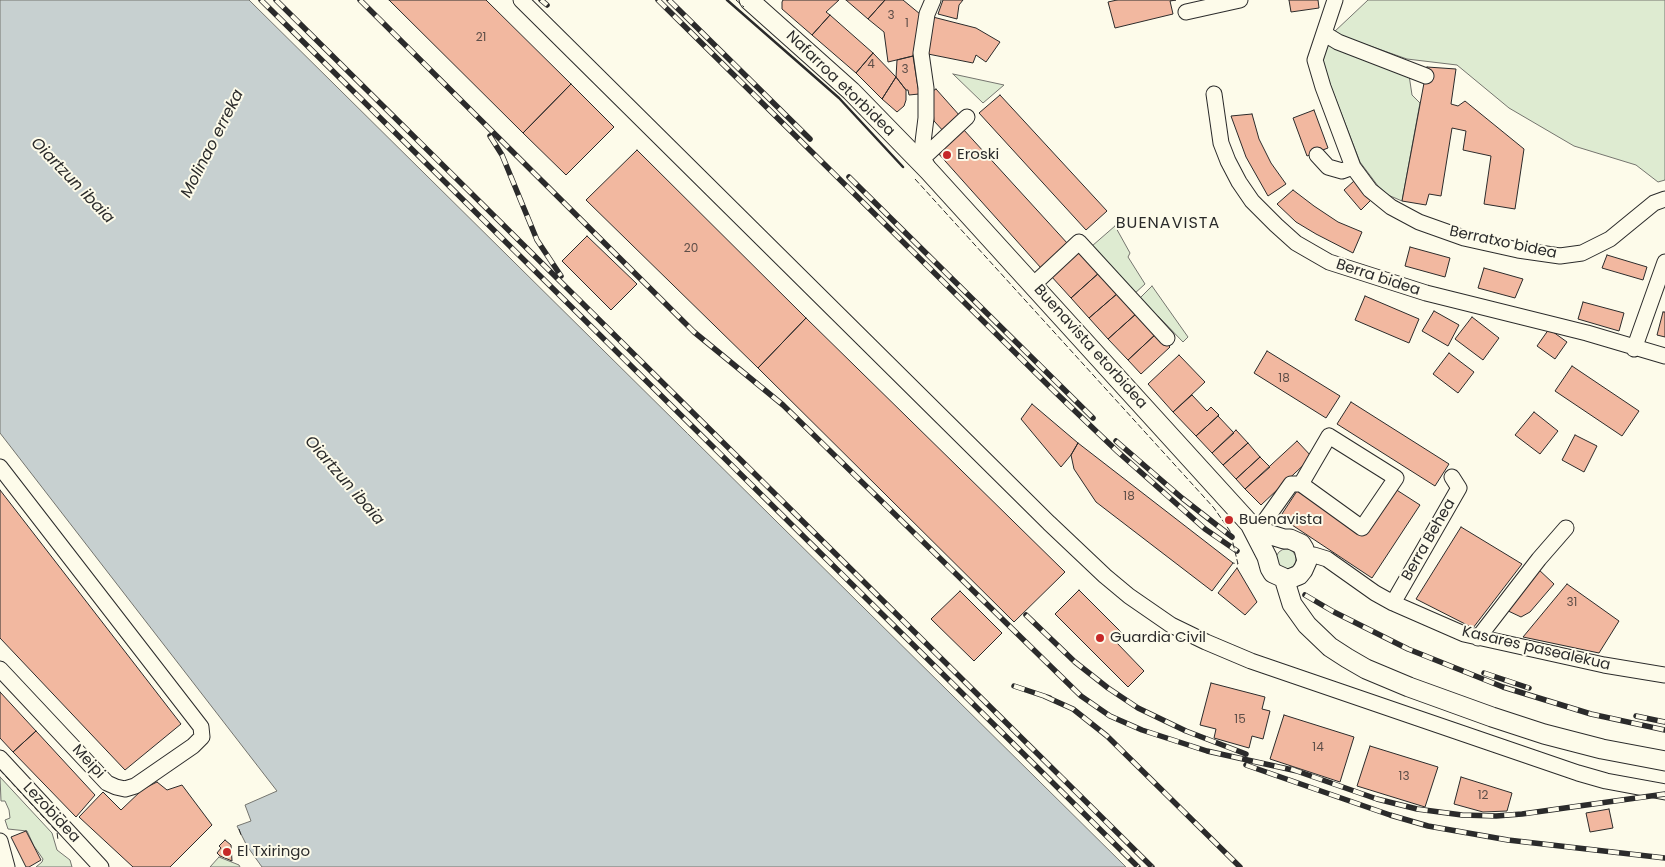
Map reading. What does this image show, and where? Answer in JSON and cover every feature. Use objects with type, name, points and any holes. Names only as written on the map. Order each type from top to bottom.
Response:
[{"type":"main road","name":"Nafarroa etorbidea","points":[[760,3],[926,164]]},
{"type":"main road","name":"Buenavista etorbidea","points":[[926,164],[1033,285],[1254,527],[1270,568],[1273,573],[1284,578]]},
{"type":"main road","name":"Buenavista etorbidea","points":[[1254,527],[1301,544],[1306,555]]},
{"type":"main road","points":[[1267,557],[1272,545],[1284,539]]},
{"type":"main road","points":[[1306,555],[1306,566],[1299,574],[1284,578],[1292,604],[1307,626],[1330,647],[1366,669],[1492,718],[1602,749],[1665,761]]},
{"type":"street","points":[[521,0],[1049,523],[1105,576],[1171,625],[1252,661],[1578,773],[1606,781],[1665,792]]},
{"type":"street","points":[[1186,12],[1240,0]]},
{"type":"street","points":[[1336,0],[1325,34],[1338,42],[1426,76]]},
{"type":"street","points":[[926,164],[922,150],[926,118],[926,88],[921,53],[928,2]]},
{"type":"street","name":"Berratxo bidea","points":[[1325,34],[1315,58],[1323,87],[1353,167],[1370,190],[1391,207],[1419,222],[1464,238],[1518,250],[1560,256],[1582,253],[1610,239],[1660,201]]},
{"type":"street","name":"Berra bidea","points":[[1214,94],[1221,143],[1239,182],[1252,201],[1296,243],[1329,262],[1417,290],[1587,333],[1665,356]]},
{"type":"street","points":[[926,164],[967,117]]},
{"type":"street","points":[[1318,155],[1328,167],[1342,171],[1353,167]]},
{"type":"street","points":[[1033,285],[1079,242],[1167,338]]},
{"type":"street","points":[[1634,348],[1665,262]]},
{"type":"street","points":[[1254,527],[1291,484],[1301,484],[1362,528],[1396,478],[1329,436],[1301,484]]},
{"type":"street","name":"Meipi","points":[[0,467],[201,727],[202,737],[135,786],[116,788],[107,783],[0,669]]},
{"type":"street","name":"Berra Behea","points":[[1393,603],[1460,488],[1452,477]]},
{"type":"street","points":[[1478,638],[1539,559],[1566,528]]},
{"type":"street","name":"Kasares pasealekua","points":[[1306,555],[1327,559],[1374,593],[1393,603],[1437,623],[1478,638],[1604,665],[1665,675]]},
{"type":"street","name":"Lezobidea","points":[[1,759],[102,867]]},
{"type":"street","points":[[0,841],[7,867]]},
{"type":"green space","points":[[1368,0],[1665,0],[1665,180],[1658,182],[1636,165],[1574,146],[1509,108],[1457,65],[1407,59],[1333,33]]},
{"type":"green space","points":[[1326,41],[1409,75],[1412,95],[1420,103],[1402,201],[1388,195],[1378,186],[1360,162],[1321,61]]},
{"type":"green space","points":[[953,74],[1004,85],[983,103]]},
{"type":"green space","points":[[1115,226],[1130,253],[1128,257],[1145,284],[1134,294],[1092,246]]},
{"type":"green space","points":[[1152,286],[1188,337],[1183,342],[1158,316],[1155,318],[1138,300]]},
{"type":"green space","points":[[1286,549],[1293,552],[1296,559],[1293,566],[1286,569],[1279,566],[1276,559],[1279,552]]},
{"type":"green space","points":[[0,777],[52,833],[57,850],[70,860],[72,867],[36,867],[43,859],[27,831],[8,829],[5,820],[10,818],[9,810],[5,801],[1,801]]},
{"type":"green space","points":[[219,857],[239,865],[240,867],[210,867]]},
{"type":"water","points":[[0,0],[249,0],[1126,867],[262,867],[247,846],[237,826],[251,821],[245,805],[277,791],[0,433]]},
{"type":"building","points":[[389,0],[486,0],[571,84],[523,133]]},
{"type":"building","points":[[783,0],[839,0],[826,12],[830,15],[812,35],[782,9]]},
{"type":"building","points":[[846,0],[885,0],[868,19]]},
{"type":"building","points":[[885,0],[903,0],[920,14],[913,56],[888,62],[884,32],[868,19]]},
{"type":"building","points":[[943,0],[963,0],[959,5],[957,19],[938,14]]},
{"type":"building","points":[[1117,0],[1176,0],[1170,1],[1173,14],[1115,28],[1108,2]]},
{"type":"building","points":[[1289,0],[1318,0],[1319,8],[1291,12]]},
{"type":"building","points":[[830,15],[873,53],[856,73],[812,35]]},
{"type":"building","points":[[929,16],[976,28],[1000,42],[986,62],[976,55],[973,63],[923,53]]},
{"type":"building","points":[[873,53],[896,77],[882,99],[856,73]]},
{"type":"building","points":[[913,56],[919,94],[909,95],[908,90],[896,77],[897,60]]},
{"type":"building","points":[[1427,67],[1456,69],[1451,104],[1458,106],[1465,101],[1524,149],[1515,209],[1484,204],[1491,156],[1463,150],[1466,131],[1452,128],[1441,196],[1429,194],[1426,205],[1402,201]]},
{"type":"building","points":[[896,77],[906,90],[904,106],[897,112],[882,99]]},
{"type":"building","points":[[571,84],[614,127],[566,175],[523,133]]},
{"type":"building","points":[[936,89],[960,116],[946,134],[934,121],[931,92]]},
{"type":"building","points":[[1000,95],[1107,211],[1086,230],[979,113]]},
{"type":"building","points":[[1314,110],[1328,148],[1307,156],[1293,118]]},
{"type":"building","points":[[1252,114],[1259,139],[1271,163],[1286,184],[1268,196],[1246,157],[1231,116]]},
{"type":"building","points":[[963,129],[1068,244],[1041,268],[937,152]]},
{"type":"building","points":[[637,150],[806,318],[758,368],[586,200]]},
{"type":"building","points":[[1354,181],[1371,200],[1361,210],[1344,190]]},
{"type":"building","points":[[1293,190],[1338,222],[1362,232],[1353,253],[1296,222],[1277,204]]},
{"type":"building","points":[[587,236],[637,284],[611,310],[562,261]]},
{"type":"building","points":[[1410,247],[1450,258],[1445,277],[1405,266]]},
{"type":"building","points":[[1080,250],[1100,272],[1071,298],[1051,276]]},
{"type":"building","points":[[1607,255],[1647,267],[1643,280],[1602,268]]},
{"type":"building","points":[[1484,268],[1523,279],[1515,298],[1478,288]]},
{"type":"building","points":[[1100,272],[1118,293],[1089,318],[1071,298]]},
{"type":"building","points":[[1118,293],[1137,313],[1108,339],[1089,318]]},
{"type":"building","points":[[1365,296],[1419,319],[1409,343],[1355,320]]},
{"type":"building","points":[[1583,302],[1624,313],[1619,331],[1578,319]]},
{"type":"building","points":[[1434,311],[1459,325],[1448,346],[1422,331]]},
{"type":"building","points":[[1663,312],[1665,312],[1665,337],[1657,335]]},
{"type":"building","points":[[1137,313],[1157,333],[1128,360],[1108,339]]},
{"type":"building","points":[[1472,317],[1499,338],[1483,360],[1455,339]]},
{"type":"building","points":[[806,318],[1065,572],[1014,622],[758,368]]},
{"type":"building","points":[[1549,329],[1567,342],[1555,359],[1537,346]]},
{"type":"building","points":[[1157,333],[1170,347],[1141,374],[1128,360]]},
{"type":"building","points":[[1267,351],[1340,396],[1326,418],[1254,373]]},
{"type":"building","points":[[1449,353],[1474,372],[1458,393],[1433,374]]},
{"type":"building","points":[[1179,355],[1205,382],[1173,412],[1148,384]]},
{"type":"building","points":[[1572,366],[1639,411],[1622,436],[1555,391]]},
{"type":"building","points":[[1192,395],[1207,411],[1211,407],[1219,415],[1196,436],[1173,412]]},
{"type":"building","points":[[1351,402],[1449,464],[1435,486],[1337,424]]},
{"type":"building","points":[[1032,404],[1078,443],[1061,467],[1021,419]]},
{"type":"building","points":[[1534,412],[1558,431],[1540,454],[1515,435]]},
{"type":"building","points":[[1218,416],[1234,433],[1212,453],[1196,436]]},
{"type":"building","points":[[1236,430],[1248,443],[1223,465],[1212,453]]},
{"type":"building","points":[[1575,435],[1597,446],[1584,472],[1562,460]]},
{"type":"building","points":[[1297,441],[1312,457],[1261,505],[1245,489]]},
{"type":"building","points":[[1078,443],[1233,563],[1212,591],[1096,502],[1074,469],[1071,455]]},
{"type":"building","points":[[1248,443],[1260,457],[1236,479],[1223,465]]},
{"type":"building","points":[[1260,457],[1270,467],[1245,489],[1236,479]]},
{"type":"building","points":[[1392,487],[1420,505],[1372,578],[1280,517],[1297,491],[1361,533]]},
{"type":"building","points":[[0,490],[181,724],[125,770],[0,638]]},
{"type":"building","points":[[1461,527],[1522,564],[1473,628],[1416,599]]},
{"type":"building","points":[[1237,568],[1257,602],[1245,615],[1218,593]]},
{"type":"building","points":[[1537,568],[1554,584],[1530,612],[1521,617],[1504,609]]},
{"type":"building","points":[[1567,584],[1619,621],[1599,653],[1523,637]]},
{"type":"building","name":"Guardia Civil","points":[[1079,590],[1124,635],[1116,642],[1144,671],[1128,687],[1055,614]]},
{"type":"building","points":[[960,591],[1002,633],[974,661],[931,619]]},
{"type":"building","points":[[1211,683],[1265,697],[1262,709],[1270,711],[1263,739],[1252,736],[1249,748],[1214,738],[1216,729],[1200,725]]},
{"type":"building","points":[[0,692],[36,731],[13,752],[0,738]]},
{"type":"building","points":[[1284,715],[1354,737],[1340,782],[1270,759]]},
{"type":"building","points":[[36,731],[95,795],[76,817],[13,752]]},
{"type":"building","points":[[1370,746],[1438,767],[1425,807],[1357,786]]},
{"type":"building","points":[[1461,777],[1512,793],[1507,811],[1483,812],[1454,804]]},
{"type":"building","points":[[157,782],[167,790],[182,785],[212,825],[170,867],[133,867],[79,817],[103,792],[121,810],[143,789]]},
{"type":"building","points":[[1609,809],[1613,828],[1590,832],[1586,813]]},
{"type":"building","points":[[26,831],[41,860],[29,867],[26,867],[11,837]]},
{"type":"building","points":[[225,840],[231,845],[232,861],[217,853],[221,848],[219,846]]},
{"type":"railway","points":[[261,0],[1138,867]]},
{"type":"railway","points":[[276,0],[1152,867]]},
{"type":"railway","points":[[360,0],[694,332],[783,405],[1081,696],[1110,716],[1142,730],[1207,751],[1297,771]]},
{"type":"railway","points":[[541,0],[547,5]]},
{"type":"railway","points":[[658,0],[1118,452],[1205,529],[1237,551]]},
{"type":"railway","points":[[669,0],[810,139]]},
{"type":"railway","points":[[490,136],[502,155],[537,240],[561,276]]},
{"type":"railway","points":[[849,177],[1093,418]]},
{"type":"railway","points":[[1116,441],[1182,498],[1232,537]]},
{"type":"railway","points":[[1305,595],[1334,612],[1408,649],[1503,687],[1591,714],[1665,730]]},
{"type":"railway","points":[[1026,615],[1075,662],[1108,688],[1138,708],[1186,731],[1246,754]]},
{"type":"railway","points":[[1484,673],[1529,688]]},
{"type":"railway","points":[[1014,686],[1050,698]]},
{"type":"railway","points":[[1044,696],[1073,709],[1107,736],[1240,867]]},
{"type":"railway","points":[[1636,716],[1665,722]]},
{"type":"railway","points":[[1246,765],[1390,815],[1428,826],[1508,840],[1665,858]]},
{"type":"railway","points":[[1291,769],[1377,799],[1417,809],[1462,815],[1496,816],[1522,814],[1665,794]]},
{"type":"fence","points":[[736,0],[744,7]]},
{"type":"fence","points":[[915,179],[1214,508],[1230,531],[1238,564],[1233,563]]},
{"type":"fence","points":[[0,770],[57,832],[58,840]]},
{"type":"fence","points":[[239,829],[241,835]]},
{"type":"wall","points":[[727,0],[839,98],[903,167]]},
{"type":"place","name":"Eroski","points":[[947,155]]},
{"type":"place","name":"Buenavista","points":[[1229,520]]},
{"type":"place","name":"Guardia Civil","points":[[1100,638]]},
{"type":"place","name":"El Txiringo","points":[[227,852]]},
{"type":"district","name":"BUENAVISTA","points":[[1168,224]]},
{"type":"water label","name":"Molinao erreka","points":[[213,144]]},
{"type":"water label","name":"Oiartzun ibaia","points":[[72,181]]},
{"type":"water label","name":"Oiartzun ibaia","points":[[344,481]]}]
